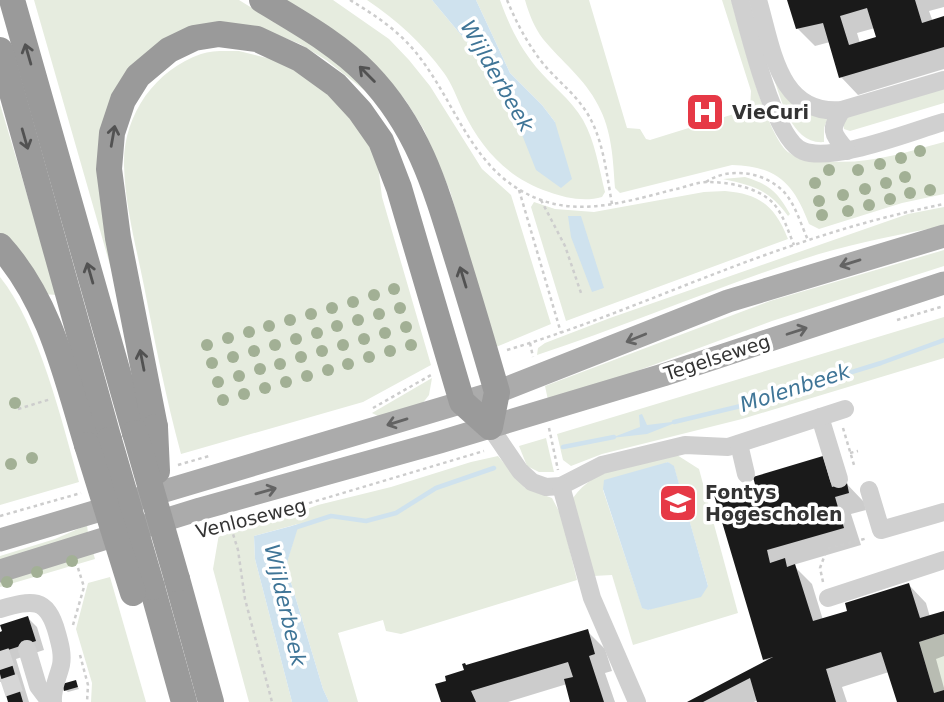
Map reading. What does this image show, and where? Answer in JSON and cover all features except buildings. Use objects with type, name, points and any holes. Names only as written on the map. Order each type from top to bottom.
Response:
[{"type":"highway","points":[[12,0],[145,430]]},
{"type":"highway","points":[[262,0],[330,41],[366,72],[392,103],[413,135],[434,180],[498,391],[495,436]]},
{"type":"highway","points":[[211,702],[158,511],[109,169],[112,133],[123,100],[138,76],[169,50],[194,38],[219,34],[257,39],[273,45],[300,59],[336,85],[360,111],[381,141],[391,164],[462,402],[495,436]]},
{"type":"highway","points":[[0,50],[98,442],[177,702]]},
{"type":"highway","points":[[0,246],[32,288],[98,442]]},
{"type":"highway","points":[[143,590],[184,702]]},
{"type":"main road","points":[[0,540],[498,391],[728,301],[944,236]]},
{"type":"main road","name":"Tegelseweg","points":[[495,436],[663,375],[944,283]]},
{"type":"main road","name":"Venloseweg","points":[[0,571],[200,509],[495,436]]},
{"type":"lane","points":[[740,0],[771,104],[788,140],[803,151],[846,151],[944,122]]},
{"type":"lane","points":[[758,0],[780,77],[795,97],[810,108],[826,112],[842,110],[944,80]]},
{"type":"lane","points":[[842,110],[833,125],[834,135],[846,151]]},
{"type":"lane","points":[[495,436],[520,471],[532,482],[561,486],[602,465],[685,445],[728,447],[845,409]]},
{"type":"lane","points":[[820,417],[839,479]]},
{"type":"lane","points":[[739,444],[746,474]]},
{"type":"lane","points":[[561,486],[592,598],[637,702]]},
{"type":"lane","points":[[869,490],[881,530],[944,512]]},
{"type":"lane","points":[[828,598],[944,561]]},
{"type":"lane","points":[[0,610],[26,602],[38,603],[47,608],[62,651],[51,702]]},
{"type":"lane","points":[[27,649],[38,686],[51,702]]},
{"type":"path","points":[[351,0],[389,27],[412,48],[447,98],[485,161],[519,190],[541,200],[587,207],[612,204],[706,182],[728,172],[748,174],[768,181],[783,192],[808,240]]},
{"type":"path","points":[[507,0],[528,44],[578,100],[592,121],[603,153],[612,204]]},
{"type":"path","points":[[706,182],[755,191],[772,202],[782,216],[794,244]]},
{"type":"path","points":[[519,190],[561,333]]},
{"type":"path","points":[[541,200],[565,246],[581,293]]},
{"type":"path","points":[[487,356],[561,333],[794,244],[944,204]]},
{"type":"path","points":[[368,411],[431,375],[452,368]]},
{"type":"path","points":[[18,409],[47,400]]},
{"type":"path","name":"Venloseweg","points":[[272,702],[245,599],[238,550],[229,520],[269,515],[472,455],[495,436]]},
{"type":"path","points":[[850,453],[858,451]]},
{"type":"path","points":[[171,467],[210,456]]},
{"type":"path","points":[[0,516],[92,489]]},
{"type":"path","points":[[828,598],[820,568],[827,549],[874,536]]},
{"type":"path","points":[[73,631],[84,587],[78,568]]},
{"type":"path","points":[[79,652],[88,685],[87,702]]},
{"type":"shaded area","points":[[34,0],[239,0],[322,51],[356,77],[377,100],[326,60],[300,44],[265,30],[238,25],[126,80],[112,272]]},
{"type":"shaded area","points":[[281,0],[333,0],[389,39],[409,60],[430,86],[482,169],[511,195],[551,324],[496,347],[450,191],[424,130],[406,101],[384,74]]},
{"type":"shaded area","points":[[367,0],[432,0],[476,53],[517,122],[555,122],[510,73],[476,0],[500,0],[515,35],[530,59],[573,105],[583,120],[599,164],[605,192],[602,197],[582,199],[562,196],[534,186],[509,171],[488,150],[470,125],[436,62],[408,33]]},
{"type":"shaded area","points":[[525,0],[589,0],[627,128],[640,129],[646,139],[650,140],[750,109],[751,91],[722,0],[731,0],[764,108],[782,145],[791,154],[829,161],[862,161],[944,142],[944,194],[902,203],[819,229],[809,224],[797,198],[782,180],[761,169],[748,166],[732,165],[620,193],[615,188],[609,135],[603,115],[580,78],[540,34]]},
{"type":"shaded area","points":[[239,51],[271,59],[304,75],[350,117],[377,158],[382,197],[431,365],[363,402],[181,454],[131,226],[126,196],[125,147],[136,112],[156,83],[169,71],[184,61],[205,53]]},
{"type":"shaded area","points":[[773,76],[828,117],[824,128],[824,142],[813,141],[796,128],[784,108]]},
{"type":"shaded area","points":[[944,83],[944,103],[850,131],[844,129],[843,121],[848,112]]},
{"type":"shaded area","points":[[0,104],[57,295],[43,294],[0,236]]},
{"type":"shaded area","points":[[745,177],[772,190],[790,214],[788,216],[774,200],[760,190],[723,179]]},
{"type":"shaded area","points":[[725,191],[748,195],[765,204],[778,218],[788,239],[566,321],[531,207],[534,202],[555,209],[594,212],[704,192]]},
{"type":"shaded area","points":[[944,207],[944,226],[819,254],[537,355],[538,348],[545,343],[610,318],[908,214]]},
{"type":"shaded area","points":[[944,250],[944,266],[772,321],[618,378],[548,400],[545,386],[770,301]]},
{"type":"shaded area","points":[[0,277],[14,297],[38,347],[79,482],[0,505]]},
{"type":"shaded area","points":[[944,317],[944,358],[742,419],[602,454],[571,466],[563,460],[557,434]]},
{"type":"shaded area","points":[[432,378],[429,395],[422,404],[378,416],[372,413]]},
{"type":"shaded area","points":[[546,438],[554,472],[539,472],[527,466],[519,446]]},
{"type":"shaded area","points":[[677,455],[699,469],[738,613],[633,645],[612,575],[593,576],[573,498],[594,478],[606,472],[634,463]],"holes":[[[668,462],[674,467],[708,586],[648,610],[642,607],[603,490]]]},
{"type":"shaded area","points":[[498,456],[525,488],[552,498],[561,515],[577,580],[401,634],[386,631],[383,620],[338,633],[358,702],[329,702],[286,566],[298,524],[254,536],[255,559],[292,702],[249,702],[213,569],[219,534],[274,521],[318,505]]},
{"type":"shaded area","points":[[87,525],[88,533],[0,564],[0,556],[55,539]]},
{"type":"shaded area","points":[[93,552],[95,559],[0,587],[0,581]]},
{"type":"shaded area","points":[[110,577],[146,702],[91,702],[92,683],[76,629],[88,583]]},
{"type":"shaded area","points":[[944,634],[944,690],[934,693],[919,642]]},
{"type":"water","name":"Wijlderbeek","points":[[432,0],[476,0],[510,73],[555,122],[572,179],[561,188],[536,170],[517,122],[495,82],[476,53]]},
{"type":"water","points":[[568,216],[581,216],[604,288],[592,292],[571,237]]},
{"type":"water","points":[[642,414],[647,425],[680,421],[647,434],[611,438],[640,427],[639,415]]},
{"type":"water","points":[[668,462],[674,466],[708,586],[701,597],[648,610],[642,608],[603,489],[604,480]]},
{"type":"water","points":[[299,524],[286,566],[329,702],[292,702],[255,559],[254,536]]},
{"type":"waterway","name":"Molenbeek","points":[[674,422],[745,405],[881,363],[944,340]]},
{"type":"waterway","name":"Wijlderbeek","points":[[563,447],[614,437]]},
{"type":"waterway","name":"Wijlderbeek","points":[[294,528],[331,516],[366,521],[396,513],[436,488],[494,468]]},
{"type":"tunnel","points":[[0,651],[17,702]]},
{"type":"place","name":"VieCuri","points":[[705,112]]},
{"type":"place","name":"Fontys Hogescholen","points":[[678,503]]}]
